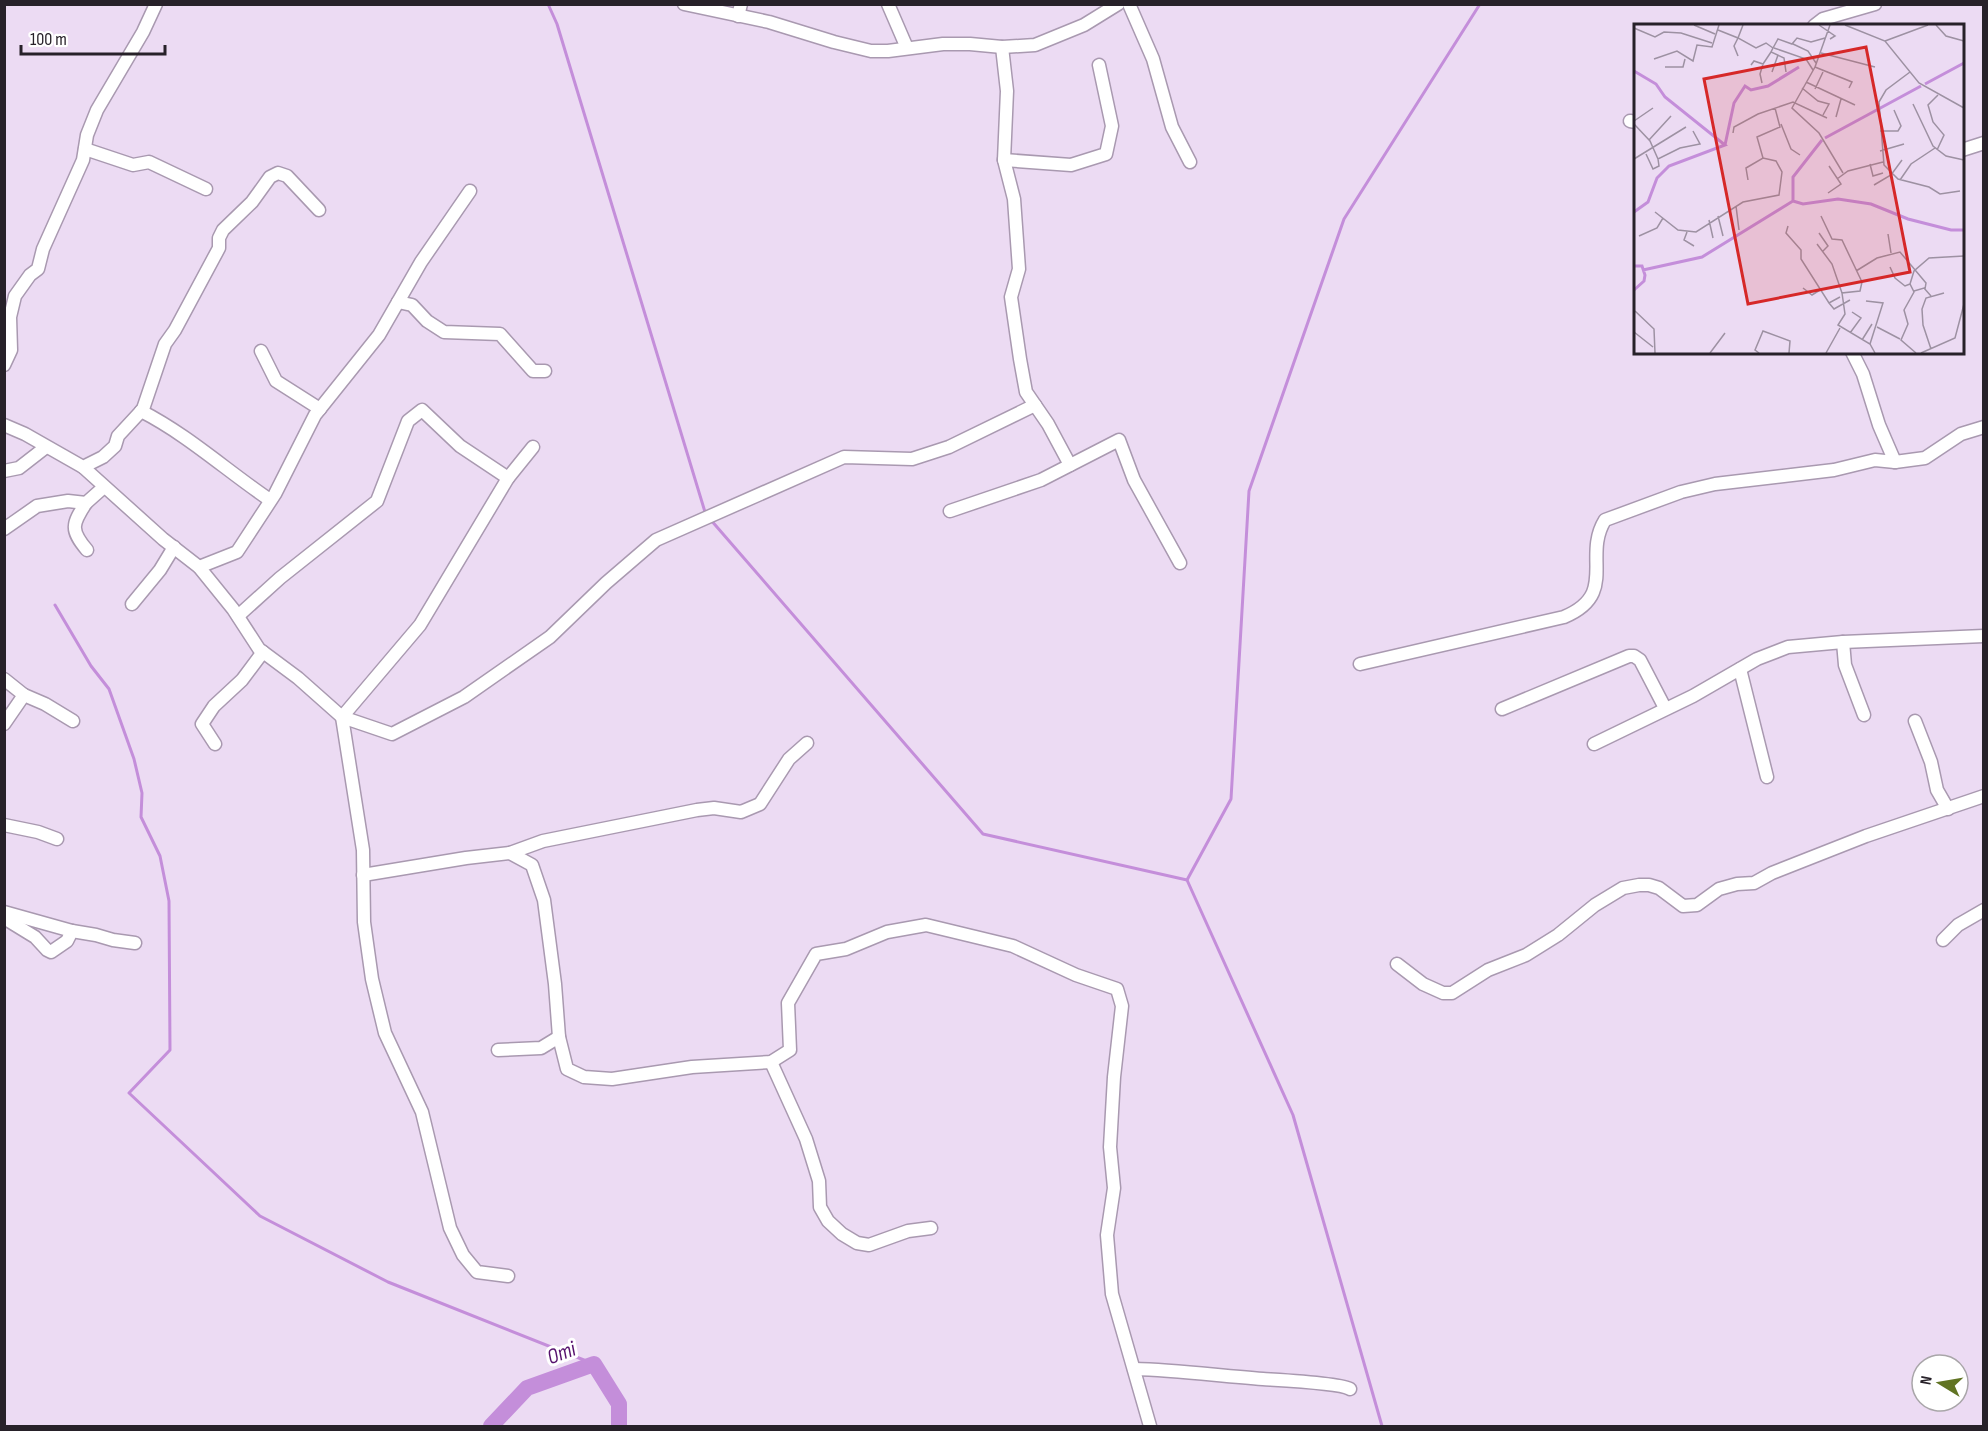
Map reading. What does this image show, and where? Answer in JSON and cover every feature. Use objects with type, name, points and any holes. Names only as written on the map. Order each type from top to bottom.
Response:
[{"type":"street","points":[[4,365],[11,350],[10,317],[15,296],[38,268],[83,160],[97,110],[143,32],[156,4]]},
{"type":"street","points":[[684,4],[740,10],[769,22],[871,51],[943,44],[1002,47],[1035,45],[1084,26],[1118,4]]},
{"type":"street","points":[[888,4],[907,48]]},
{"type":"street","points":[[1129,4],[1154,59],[1172,127],[1190,162]]},
{"type":"street","points":[[1816,24],[1823,18],[1875,4]]},
{"type":"street","points":[[1002,47],[1007,91],[1004,160],[1014,199],[1019,269],[1011,297],[1026,392],[1070,465]]},
{"type":"street","points":[[1004,160],[1071,165],[1106,154],[1112,126],[1099,65]]},
{"type":"street","points":[[1964,149],[1983,143]]},
{"type":"street","points":[[85,149],[133,165],[149,162],[206,189]]},
{"type":"street","points":[[83,467],[103,457],[115,446],[118,436],[141,411],[165,344],[175,330],[219,248],[219,238],[223,230],[252,202],[270,177],[278,173],[287,176],[319,210]]},
{"type":"street","points":[[199,567],[237,552],[270,500],[320,409],[379,335],[421,262],[470,191]]},
{"type":"street","points":[[398,302],[412,305],[427,321],[444,332],[500,334],[533,370],[545,371]]},
{"type":"street","points":[[261,351],[276,381],[320,409]]},
{"type":"street","points":[[1852,354],[1863,374],[1879,425],[1895,462]]},
{"type":"street","points":[[4,425],[25,434],[83,467],[199,567],[238,616],[259,649],[298,678],[342,717],[392,734],[464,697],[550,637],[606,583],[656,540],[843,457],[912,459],[949,447],[1035,405]]},
{"type":"street","points":[[238,616],[280,578],[377,501],[408,421],[422,410],[460,446],[508,478]]},
{"type":"street","points":[[141,411],[169,425],[236,477],[270,500]]},
{"type":"street","points":[[1360,664],[1564,618],[1578,612],[1591,599],[1595,590],[1599,535],[1605,520],[1681,492],[1715,484],[1834,470],[1875,460],[1895,462],[1925,458],[1961,434],[1983,427]]},
{"type":"street","points":[[950,511],[1041,480],[1119,440],[1134,480],[1179,563]]},
{"type":"street","points":[[4,471],[19,468],[46,447]]},
{"type":"street","points":[[508,1276],[477,1272],[463,1255],[450,1228],[422,1112],[385,1033],[372,979],[364,922],[363,850],[342,717],[420,625],[508,478],[533,447]]},
{"type":"street","points":[[87,550],[75,537],[73,528],[78,514],[86,503],[104,487]]},
{"type":"street","points":[[4,529],[37,506],[68,501],[86,503]]},
{"type":"street","points":[[132,604],[174,547]]},
{"type":"street","points":[[1594,744],[1693,696],[1756,659],[1788,647],[1843,642],[1983,636]]},
{"type":"street","points":[[1843,642],[1845,665],[1864,715]]},
{"type":"street","points":[[215,744],[202,724],[214,706],[242,680],[263,652]]},
{"type":"street","points":[[1502,709],[1629,656],[1640,660],[1665,708]]},
{"type":"street","points":[[1740,669],[1767,777]]},
{"type":"street","points":[[4,680],[24,695],[73,721]]},
{"type":"street","points":[[4,724],[24,695]]},
{"type":"street","points":[[1915,721],[1931,762],[1937,790],[1948,809]]},
{"type":"street","points":[[363,875],[510,853],[543,841],[697,810],[714,808],[741,812],[760,804],[789,759],[807,743]]},
{"type":"street","points":[[1397,964],[1423,984],[1443,993],[1452,993],[1488,970],[1534,950],[1558,935],[1595,905],[1623,888],[1649,885],[1659,888],[1683,906],[1697,905],[1719,889],[1737,884],[1754,883],[1772,873],[1866,836],[1983,796]]},
{"type":"street","points":[[5,825],[38,832],[57,839]]},
{"type":"street","points":[[510,853],[532,866],[544,900],[559,1037],[567,1069],[584,1077],[612,1079],[692,1067],[771,1062],[790,1050],[788,1003],[816,954],[846,949],[887,933],[926,925],[1013,946],[1076,975],[1117,989],[1122,1006],[1114,1077],[1110,1147],[1114,1188],[1107,1235],[1113,1301],[1150,1426]]},
{"type":"street","points":[[1943,940],[1958,926],[1983,910]]},
{"type":"street","points":[[4,912],[72,931],[135,943]]},
{"type":"street","points":[[4,918],[34,937],[51,952],[67,941],[72,931]]},
{"type":"street","points":[[498,1050],[541,1048],[559,1037]]},
{"type":"street","points":[[771,1062],[806,1139],[819,1181],[820,1208],[828,1221],[842,1234],[857,1243],[869,1245],[908,1232],[931,1228]]},
{"type":"street","points":[[1134,1369],[1179,1370],[1296,1380],[1345,1386],[1350,1389]]},
{"type":"waterway","points":[[548,4],[557,24],[705,512]]},
{"type":"waterway","points":[[1187,880],[1231,799],[1249,491],[1344,219],[1480,4]]},
{"type":"waterway","points":[[710,519],[983,834],[1187,880],[1293,1115],[1382,1426]]},
{"type":"waterway","points":[[55,605],[91,666],[109,689],[134,759],[142,793],[141,817],[160,856],[169,901],[170,1050],[129,1093],[260,1216],[388,1282],[594,1364]]},
{"type":"waterway","name":"Omi","points":[[491,1426],[527,1388],[594,1364],[619,1404],[619,1426]]}]
